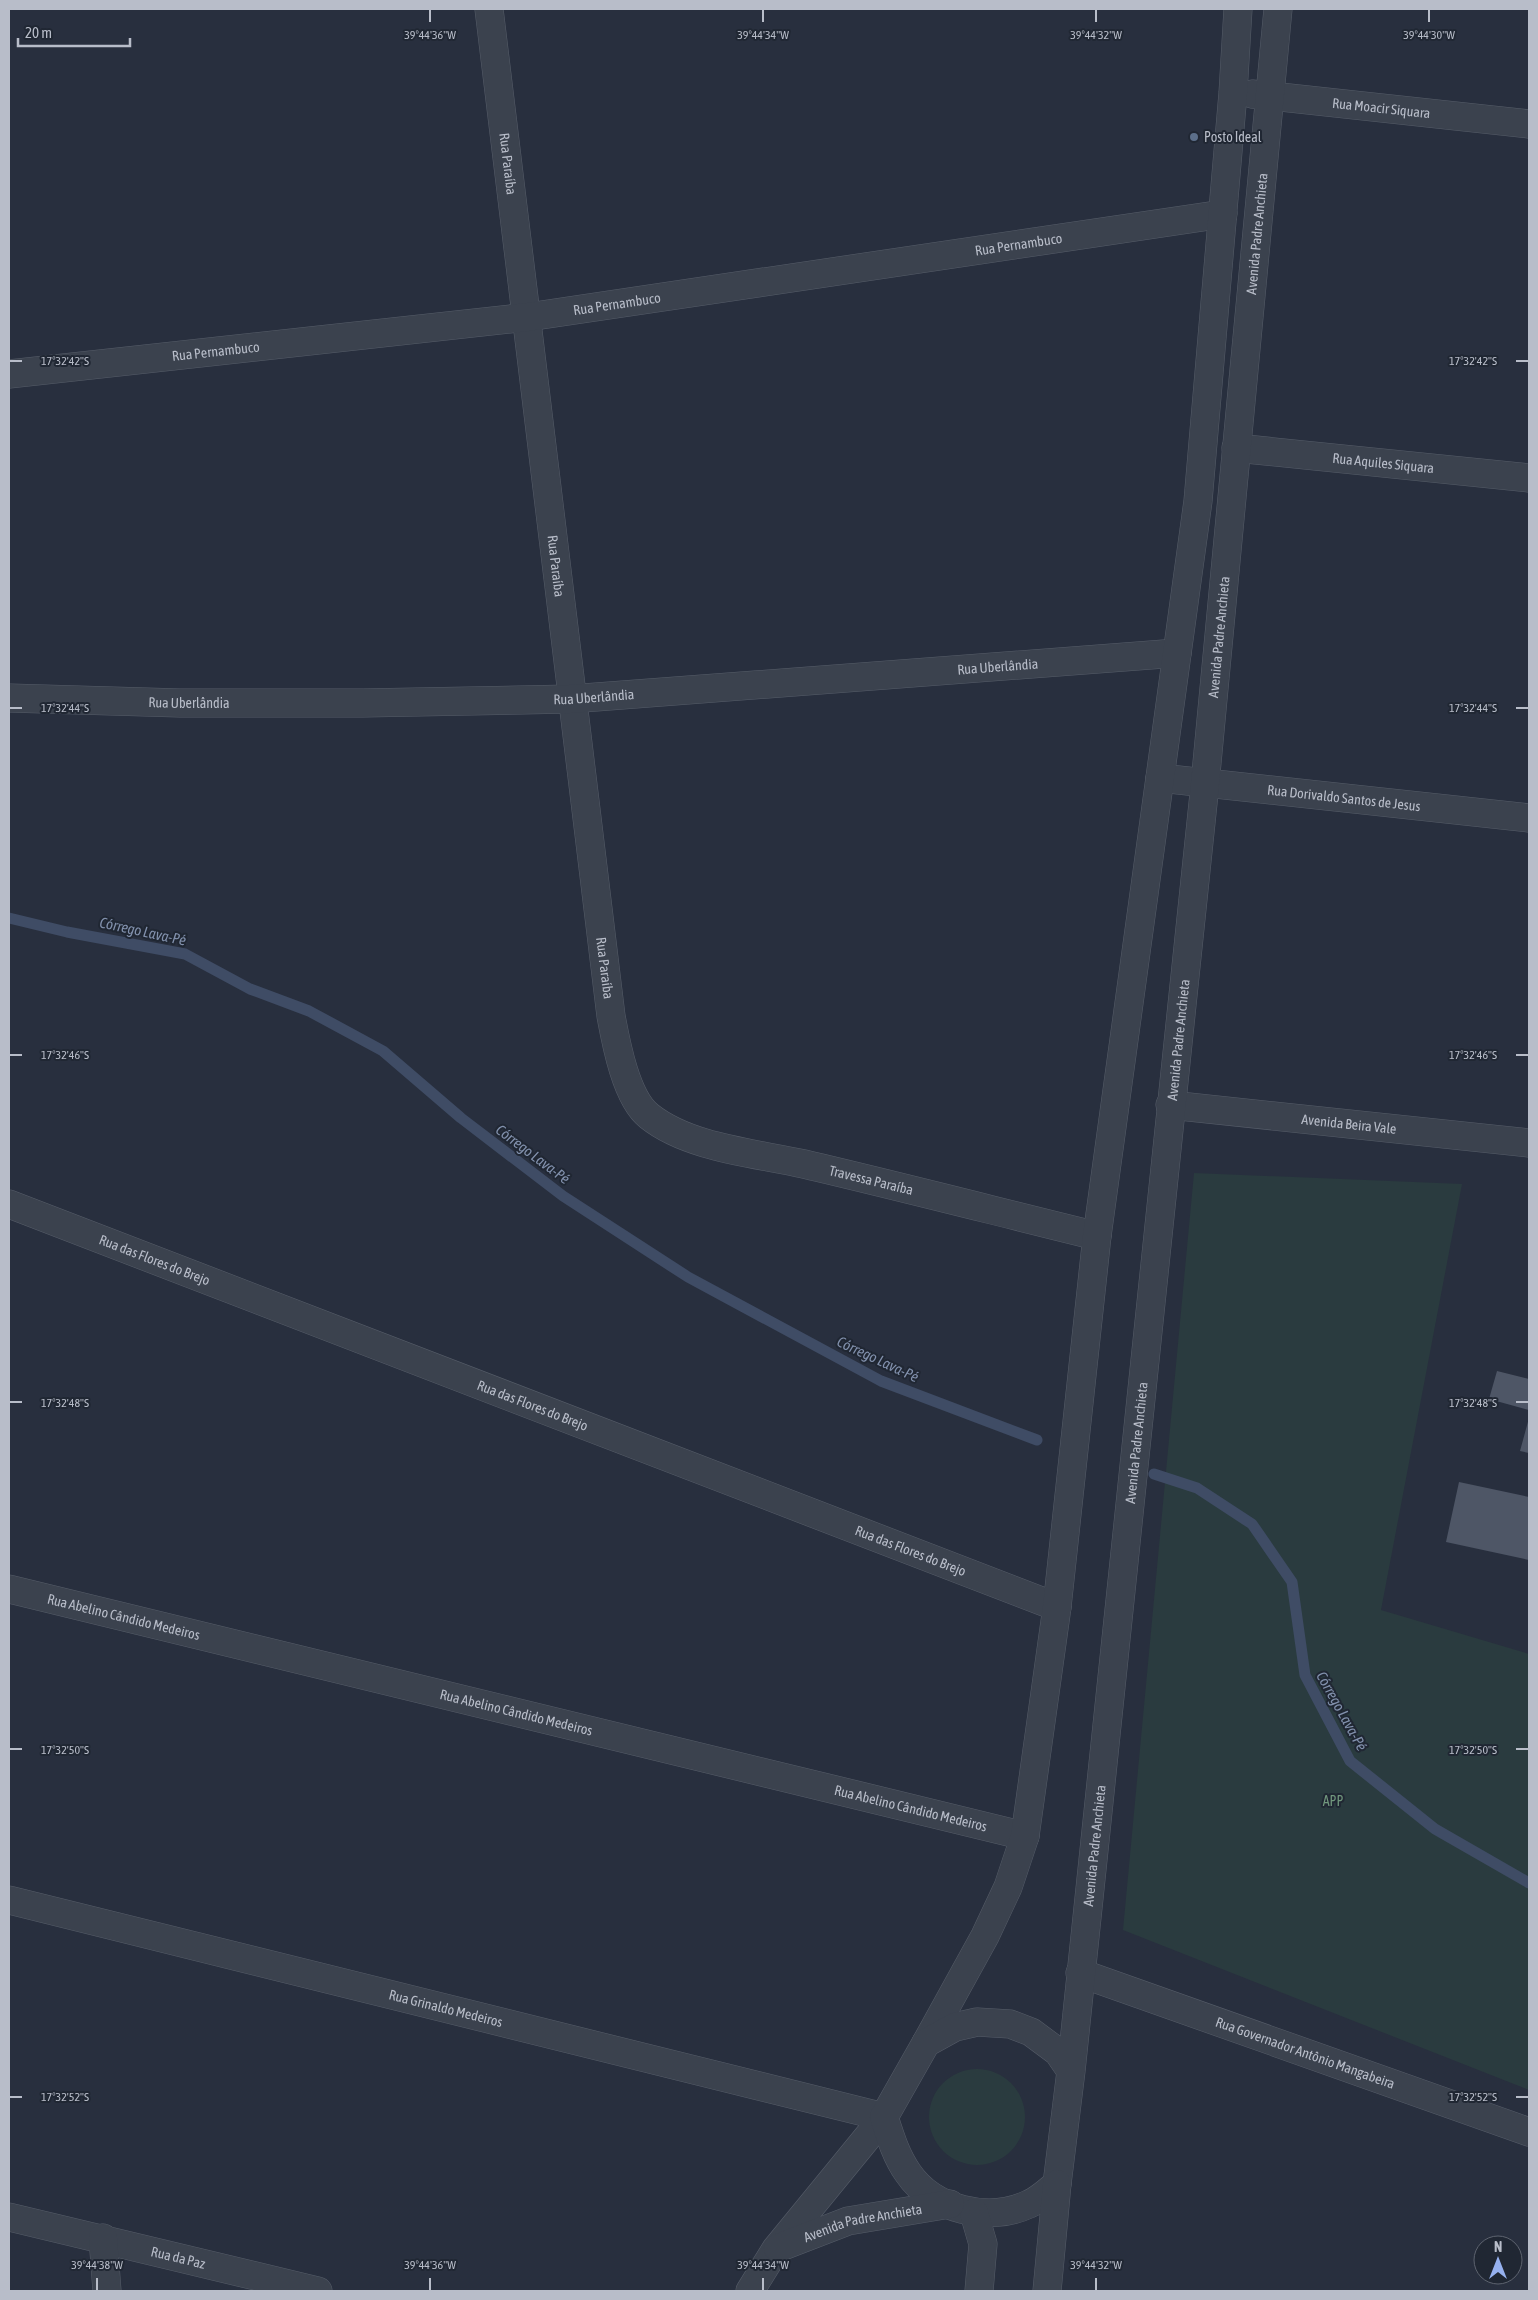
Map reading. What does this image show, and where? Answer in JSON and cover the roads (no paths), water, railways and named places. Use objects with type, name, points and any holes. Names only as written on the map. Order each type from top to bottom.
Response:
[{"type":"street","name":"Rua Paraíba","points":[[489,9],[528,317],[570,699],[617,1050],[630,1089],[648,1116]]},
{"type":"street","name":"Avenida Padre Anchieta","points":[[750,2291],[776,2249],[884,2117],[926,2043],[1008,1887],[1025,1836],[1057,1608],[1097,1236],[1198,501],[1233,93],[1238,9]]},
{"type":"street","name":"Avenida Padre Anchieta","points":[[776,2249],[848,2221],[962,2209],[1013,2210],[1031,2204],[1057,2184],[1072,2071],[1080,1973],[1204,784],[1278,9]]},
{"type":"street","name":"Rua Moacir Siquara","points":[[1233,93],[1271,95],[1529,124]]},
{"type":"street","name":"Rua Pernambuco","points":[[9,374],[528,317],[1222,214]]},
{"type":"street","name":"Rua Aquiles Siquara","points":[[1236,448],[1529,478]]},
{"type":"street","name":"Rua Uberlândia","points":[[9,698],[180,702],[570,699],[1177,652]]},
{"type":"street","name":"Rua Dorivaldo Santos de Jesus","points":[[1160,778],[1529,818]]},
{"type":"street","name":"Avenida Beira Vale","points":[[1170,1105],[1529,1143]]},
{"type":"street","name":"Travessa Paraíba","points":[[648,1116],[678,1133],[709,1143],[1097,1236]]},
{"type":"street","name":"Rua das Flores do Brejo","points":[[9,1204],[1057,1608]]},
{"type":"street","name":"Rua Abelino Cândido Medeiros","points":[[9,1588],[1025,1836]]},
{"type":"street","name":"Rua Grinaldo Medeiros","points":[[9,1900],[884,2117]]},
{"type":"street","name":"Rua Governador Antônio Mangabeira","points":[[1080,1973],[1529,2132]]},
{"type":"street","points":[[926,2043],[954,2027],[977,2022],[1010,2024],[1031,2032],[1058,2052],[1072,2071]]},
{"type":"street","name":"Avenida Padre Anchieta","points":[[884,2117],[898,2156],[909,2175],[933,2198],[962,2209]]},
{"type":"street","points":[[1047,2291],[1057,2184]]},
{"type":"street","points":[[962,2209],[983,2244],[979,2291]]},
{"type":"street","name":"Rua da Paz","points":[[9,2217],[318,2291]]},
{"type":"street","points":[[103,2238],[107,2291]]},
{"type":"waterway","name":"Córrego Lava-Pé","points":[[9,918],[67,932],[185,954],[250,989],[309,1011],[383,1051],[461,1118],[563,1196],[688,1277],[881,1381],[1037,1440]]},
{"type":"waterway","name":"Córrego Lava-Pé","points":[[1154,1474],[1197,1488],[1252,1524],[1292,1582],[1305,1675],[1350,1761],[1435,1829],[1529,1883]]},
{"type":"place","name":"Posto Ideal","points":[[1194,137]]},
{"type":"park label","name":"APP","points":[[1333,1801]]}]
